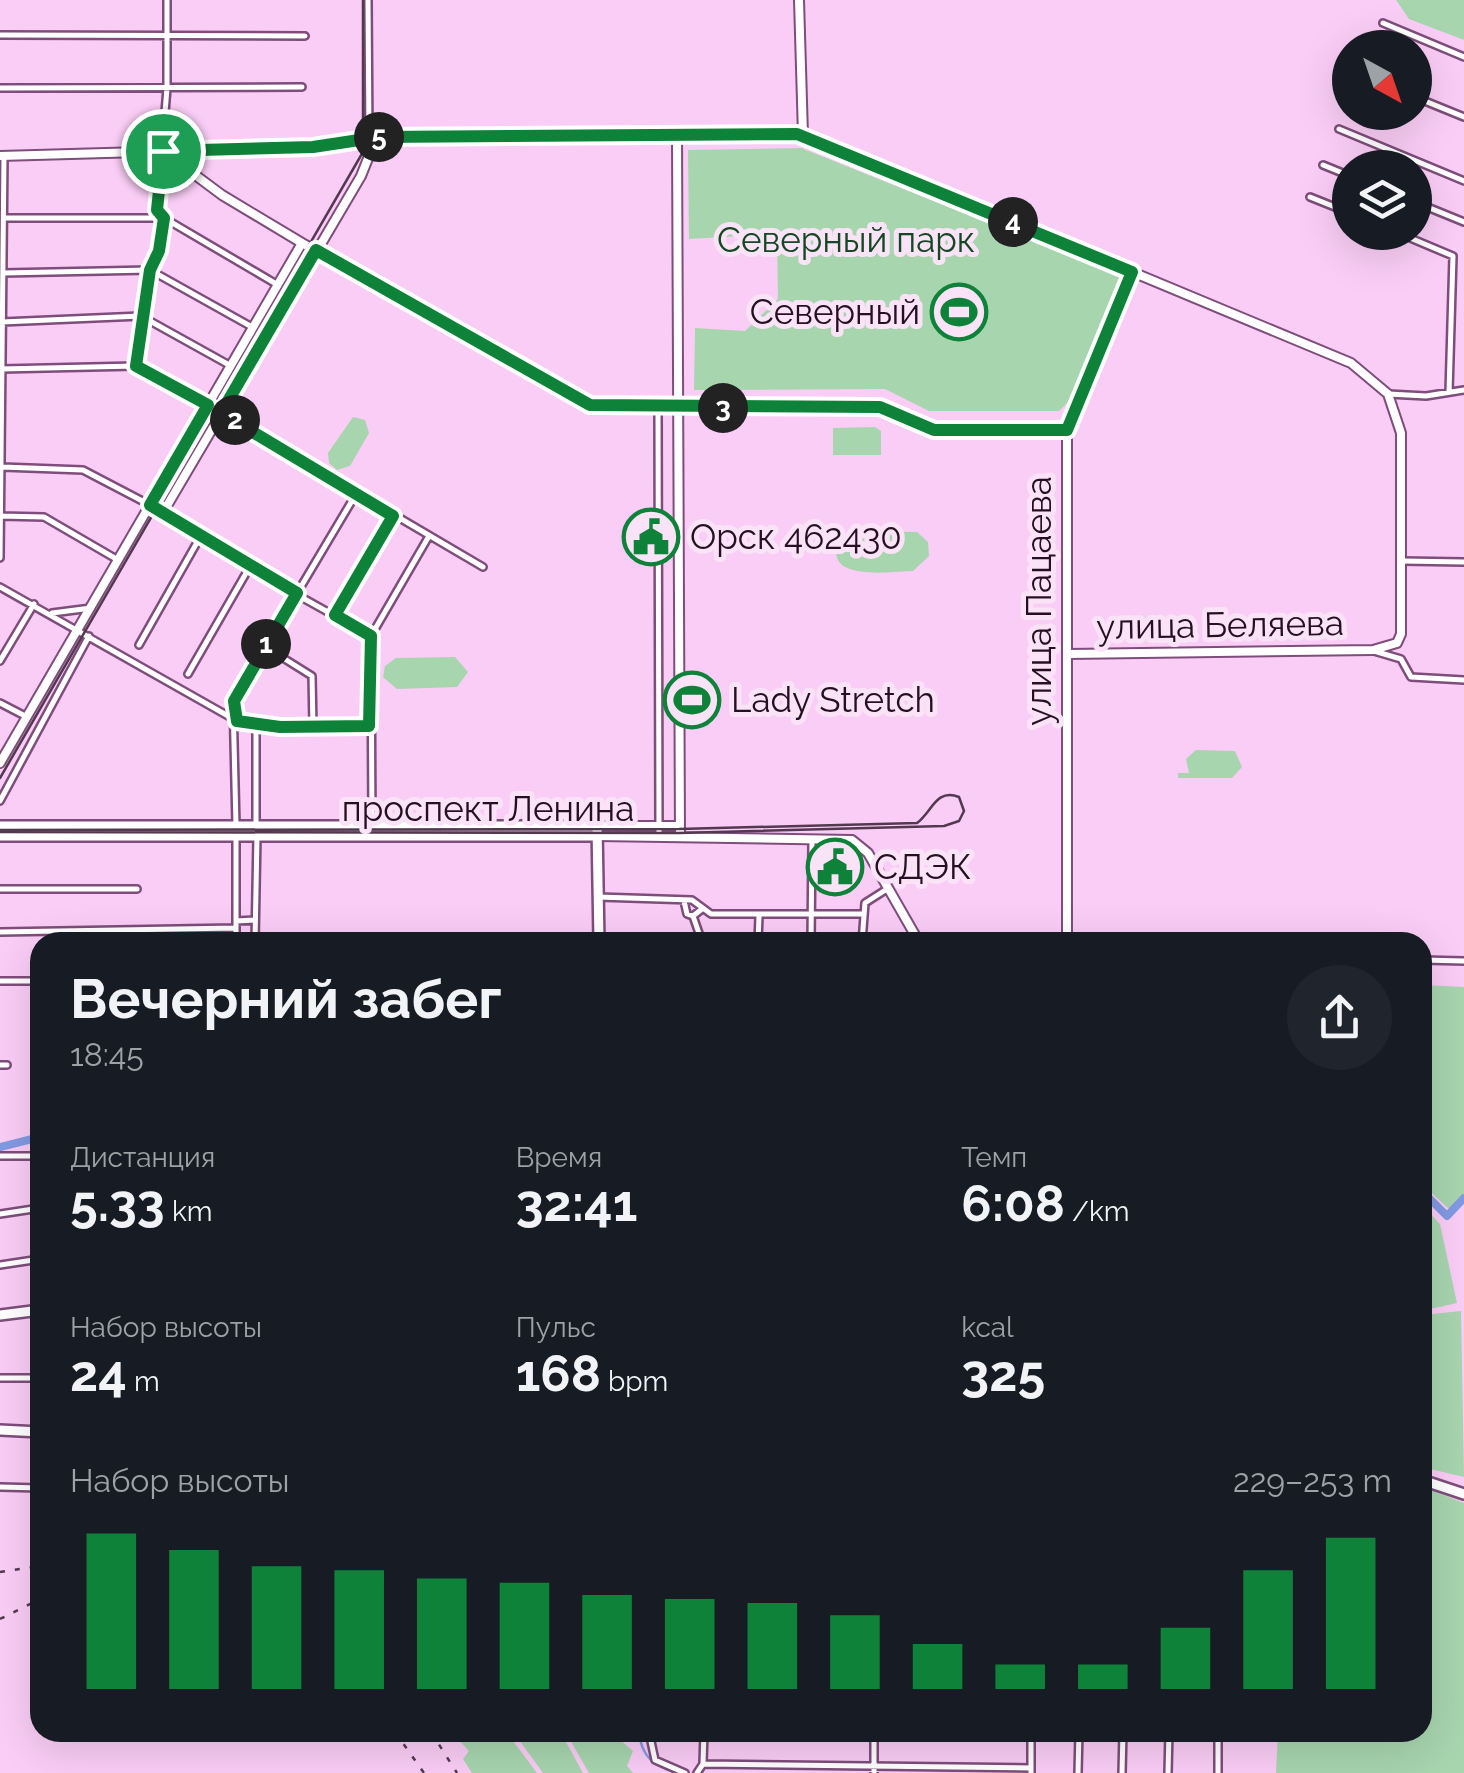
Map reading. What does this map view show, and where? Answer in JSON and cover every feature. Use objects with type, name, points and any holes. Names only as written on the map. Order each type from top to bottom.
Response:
[{"type":"main road","name":"проспект Ленина","points":[[0,826],[236,832],[597,831]]},
{"type":"main road","name":"проспект Ленина","points":[[0,836],[137,831]]},
{"type":"main road","points":[[597,831],[599,932]]},
{"type":"main road","points":[[0,1315],[30,1311]]},
{"type":"main road","points":[[0,1430],[30,1432]]},
{"type":"main road","points":[[1432,1483],[1464,1494]]},
{"type":"street","points":[[167,0],[167,88],[157,210],[164,218],[278,285]]},
{"type":"street","points":[[161,511],[361,176],[369,156],[370,137],[368,0]]},
{"type":"street","points":[[799,0],[803,135]]},
{"type":"street","points":[[1383,23],[1464,57]]},
{"type":"street","points":[[0,36],[305,36]]},
{"type":"street","points":[[0,88],[302,87]]},
{"type":"street","points":[[1432,104],[1464,117]]},
{"type":"street","points":[[1341,130],[1464,181]]},
{"type":"street","points":[[676,135],[680,831]]},
{"type":"street","points":[[0,558],[2,156],[313,147],[370,137],[803,135],[1350,363],[1388,394],[1402,432],[1401,634],[1390,649],[1373,650]]},
{"type":"street","points":[[163,151],[210,187],[302,243],[590,405],[880,407],[934,430],[1067,430]]},
{"type":"street","points":[[1324,165],[1332,168]]},
{"type":"street","points":[[1310,197],[1332,206]]},
{"type":"street","points":[[1432,209],[1464,222]]},
{"type":"street","points":[[2,218],[164,218]]},
{"type":"street","points":[[136,366],[141,316],[164,218]]},
{"type":"street","points":[[0,763],[302,243]]},
{"type":"street","points":[[1432,247],[1453,256],[1449,392]]},
{"type":"street","points":[[2,273],[150,270],[254,328]]},
{"type":"street","name":"улица Пацаева","points":[[1067,932],[1067,430],[1132,272]]},
{"type":"street","points":[[1,322],[141,316],[231,366]]},
{"type":"street","points":[[1,369],[136,366],[208,405]]},
{"type":"street","points":[[1388,394],[1464,390]]},
{"type":"street","points":[[658,408],[659,831]]},
{"type":"street","points":[[221,413],[483,567]]},
{"type":"street","points":[[1,467],[83,470],[161,511],[249,568],[371,636]]},
{"type":"street","points":[[236,932],[234,701],[356,494]]},
{"type":"street","points":[[0,516],[44,517],[118,560]]},
{"type":"street","points":[[335,615],[393,516]]},
{"type":"street","points":[[372,832],[371,636],[429,536]]},
{"type":"street","points":[[139,645],[200,538]]},
{"type":"street","points":[[1402,561],[1464,562]]},
{"type":"street","points":[[188,674],[249,568]]},
{"type":"street","points":[[0,586],[237,721],[314,727],[369,726]]},
{"type":"street","points":[[0,661],[34,603]]},
{"type":"street","points":[[52,613],[90,608]]},
{"type":"street","points":[[0,801],[89,636]]},
{"type":"street","points":[[1373,650],[1401,659],[1411,677],[1464,680]]},
{"type":"street","name":"улица Беляева","points":[[1068,654],[1373,650]]},
{"type":"street","points":[[258,657],[280,656],[312,676],[314,727]]},
{"type":"street","points":[[0,702],[26,717]]},
{"type":"street","points":[[255,932],[256,724]]},
{"type":"street","name":"проспект Ленина","points":[[597,831],[846,838],[860,845],[912,932]]},
{"type":"street","points":[[811,932],[812,837]]},
{"type":"street","points":[[862,932],[863,914],[870,896],[888,888]]},
{"type":"street","points":[[0,889],[137,889]]},
{"type":"street","points":[[598,897],[692,900],[711,914],[863,914]]},
{"type":"street","points":[[684,900],[684,910],[694,916],[699,932]]},
{"type":"street","points":[[694,916],[702,909]]},
{"type":"street","points":[[758,932],[759,914]]},
{"type":"street","points":[[0,932],[236,925],[255,920]]},
{"type":"street","points":[[1432,960],[1464,961]]},
{"type":"street","points":[[0,981],[30,981]]},
{"type":"street","points":[[0,1156],[30,1156]]},
{"type":"street","points":[[0,1214],[30,1210]]},
{"type":"street","points":[[0,1264],[30,1260]]},
{"type":"street","points":[[0,1378],[30,1378]]},
{"type":"street","points":[[0,1487],[30,1488]]},
{"type":"street","points":[[650,1742],[655,1760],[685,1773]]},
{"type":"street","points":[[696,1773],[703,1764],[704,1742]]},
{"type":"street","points":[[874,1742],[874,1769]]},
{"type":"street","points":[[703,1764],[751,1769],[1031,1770],[1031,1742]]},
{"type":"street","points":[[1078,1773],[1079,1742]]},
{"type":"street","points":[[1122,1773],[1124,1742]]},
{"type":"street","points":[[1168,1773],[1169,1742]]},
{"type":"street","points":[[1218,1742],[1218,1773]]},
{"type":"green space","points":[[1396,0],[1464,0],[1464,40],[1409,19]]},
{"type":"green space","name":"Северный парк","points":[[801,148],[1124,277],[1072,398],[1059,411],[929,411],[885,389],[694,390],[695,328],[745,331],[778,299],[777,234],[689,239],[688,150]]},
{"type":"green space","points":[[353,417],[365,420],[369,433],[350,466],[337,470],[329,463],[328,453]]},
{"type":"green space","points":[[875,427],[881,431],[881,455],[833,455],[833,428]]},
{"type":"green space","points":[[855,531],[917,532],[928,542],[929,556],[913,571],[853,570],[837,558],[837,547],[844,536]]},
{"type":"green space","points":[[455,657],[468,672],[457,687],[397,689],[383,677],[385,666],[396,658]]},
{"type":"green space","points":[[1196,750],[1235,751],[1242,767],[1232,778],[1178,778],[1178,773],[1189,773],[1186,759]]},
{"type":"green space","points":[[1432,985],[1464,987],[1464,1193],[1449,1209],[1432,1193]]},
{"type":"green space","points":[[1432,1216],[1440,1224],[1457,1303],[1432,1309]]},
{"type":"green space","points":[[1461,1311],[1464,1477],[1432,1469],[1432,1314]]},
{"type":"green space","points":[[1432,1491],[1464,1503],[1464,1773],[1276,1773],[1278,1742],[1432,1742]]},
{"type":"green space","points":[[460,1742],[514,1742],[537,1773],[472,1773],[463,1759],[469,1751]]},
{"type":"green space","points":[[521,1742],[566,1742],[583,1773],[543,1773]]},
{"type":"green space","points":[[571,1742],[622,1742],[633,1751],[627,1766],[633,1773],[589,1773]]},
{"type":"waterway","points":[[0,1147],[30,1140]]},
{"type":"waterway","points":[[1432,1201],[1447,1216],[1464,1198]]},
{"type":"waterway","points":[[642,1742],[651,1760],[678,1773]]},
{"type":"tram line","points":[[0,778],[363,152],[363,0]]},
{"type":"tram line","points":[[0,830],[679,829],[917,823],[940,798],[951,795],[959,797],[964,811],[959,821],[944,826],[679,833],[0,832]]},
{"type":"railway","points":[[0,1572],[30,1568]]},
{"type":"railway","points":[[0,1619],[30,1604]]},
{"type":"railway","points":[[402,1742],[424,1773]]},
{"type":"railway","points":[[437,1742],[457,1773]]},
{"type":"place","name":"Северный","points":[[959,312]]},
{"type":"place","name":"Орск 462430","points":[[651,537]]},
{"type":"place","name":"Lady Stretch","points":[[692,700]]},
{"type":"place","name":"СДЭК","points":[[835,867]]},
{"type":"route","points":[[797,134],[1132,272],[1067,430],[934,430],[880,407],[590,405],[316,250],[221,413],[393,516],[335,615],[371,636],[369,726],[280,727],[237,721],[234,701],[297,593],[249,568],[150,505],[208,405],[136,366],[141,316],[164,218],[157,210],[163,151],[313,147],[370,137],[797,134]]}]
